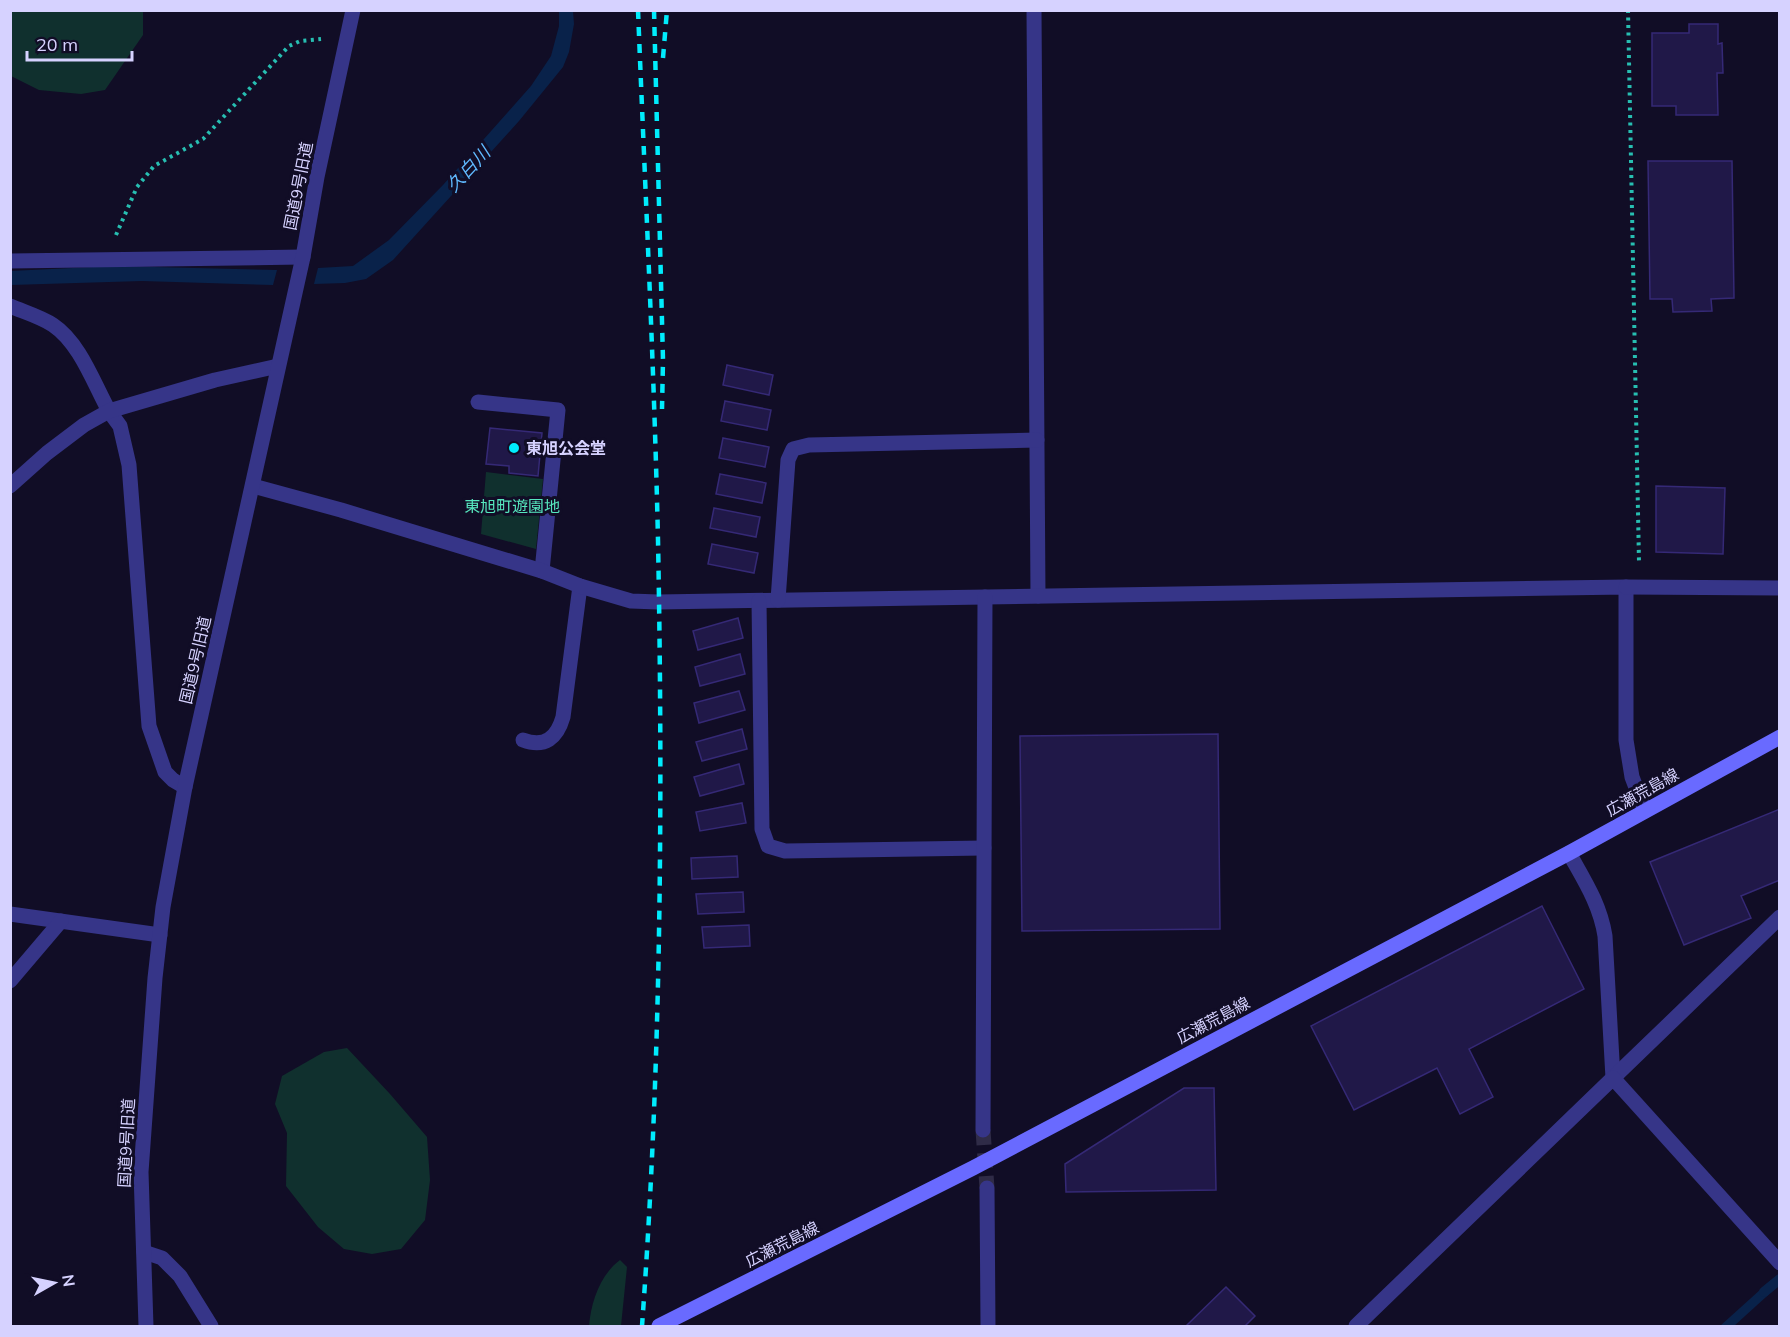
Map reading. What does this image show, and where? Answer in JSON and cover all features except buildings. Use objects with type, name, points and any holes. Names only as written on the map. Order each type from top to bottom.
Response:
[{"type":"main road","name":"広瀬荒島線","points":[[663,1325],[974,1168],[1569,853],[1779,736]]},
{"type":"street","name":"国道9号旧道","points":[[146,1326],[141,1172],[160,935],[185,787],[303,257],[353,10]]},
{"type":"street","points":[[1034,10],[1038,596]]},
{"type":"street","points":[[10,261],[303,257]]},
{"type":"street","points":[[10,306],[51,324],[63,333],[73,344],[109,411],[120,426],[129,465],[149,726],[165,772],[185,787]]},
{"type":"street","points":[[10,486],[47,453],[84,425],[109,411],[215,380],[278,366]]},
{"type":"street","points":[[478,402],[558,410],[542,571]]},
{"type":"street","points":[[778,600],[788,460],[793,449],[809,445],[1037,440]]},
{"type":"street","points":[[253,486],[341,510],[542,571],[580,586],[631,601],[1632,587],[1779,588]]},
{"type":"street","points":[[523,740],[533,743],[542,742],[552,738],[559,729],[580,586]]},
{"type":"street","points":[[1632,587],[1626,740],[1632,777],[1645,811]]},
{"type":"street","points":[[983,1130],[985,597]]},
{"type":"street","points":[[759,601],[762,829],[768,846],[785,851],[984,848]]},
{"type":"street","points":[[1755,750],[1779,747]]},
{"type":"street","points":[[1569,853],[1596,900],[1602,918],[1613,1077],[1779,1263]]},
{"type":"street","points":[[10,914],[160,935]]},
{"type":"street","points":[[1356,1326],[1779,917]]},
{"type":"street","points":[[10,981],[61,921]]},
{"type":"street","points":[[987,1188],[988,1326]]},
{"type":"street","points":[[144,1252],[162,1258],[180,1276],[211,1326]]},
{"type":"path","points":[[1629,10],[1632,587]]},
{"type":"path","points":[[108,258],[137,187],[154,166],[203,139],[289,46],[310,39],[346,41]]},
{"type":"green space","points":[[10,11],[143,11],[143,35],[105,90],[81,94],[39,90],[11,76]]},
{"type":"green space","name":"東旭町遊園地","points":[[486,472],[543,479],[536,549],[481,534]]},
{"type":"green space","points":[[347,1048],[427,1137],[430,1180],[425,1220],[401,1249],[372,1254],[344,1249],[318,1227],[286,1186],[287,1133],[275,1104],[282,1076],[324,1052]]},
{"type":"green space","points":[[620,1260],[627,1267],[621,1326],[589,1326],[592,1308],[602,1281]]},
{"type":"water","name":"久白川","points":[[559,11],[573,11],[574,24],[569,52],[563,67],[519,121],[393,260],[366,279],[345,283],[314,284],[318,268],[353,266],[389,240],[443,185],[531,86],[551,56],[559,26]]},
{"type":"water","points":[[114,266],[277,270],[273,285],[142,281],[11,285],[10,271]]},
{"type":"water","points":[[1771,1280],[1777,1287],[1734,1326],[1720,1326]]},
{"type":"waterway","points":[[1764,1292],[1780,1279]]},
{"type":"tunnel","points":[[983,1130],[987,1188]]},
{"type":"railway","points":[[638,10],[652,341],[660,638],[657,1032],[642,1326]]},
{"type":"railway","points":[[654,10],[663,360],[662,409]]},
{"type":"railway","points":[[663,58],[667,10]]},
{"type":"place","name":"東旭公会堂","points":[[514,448]]}]
